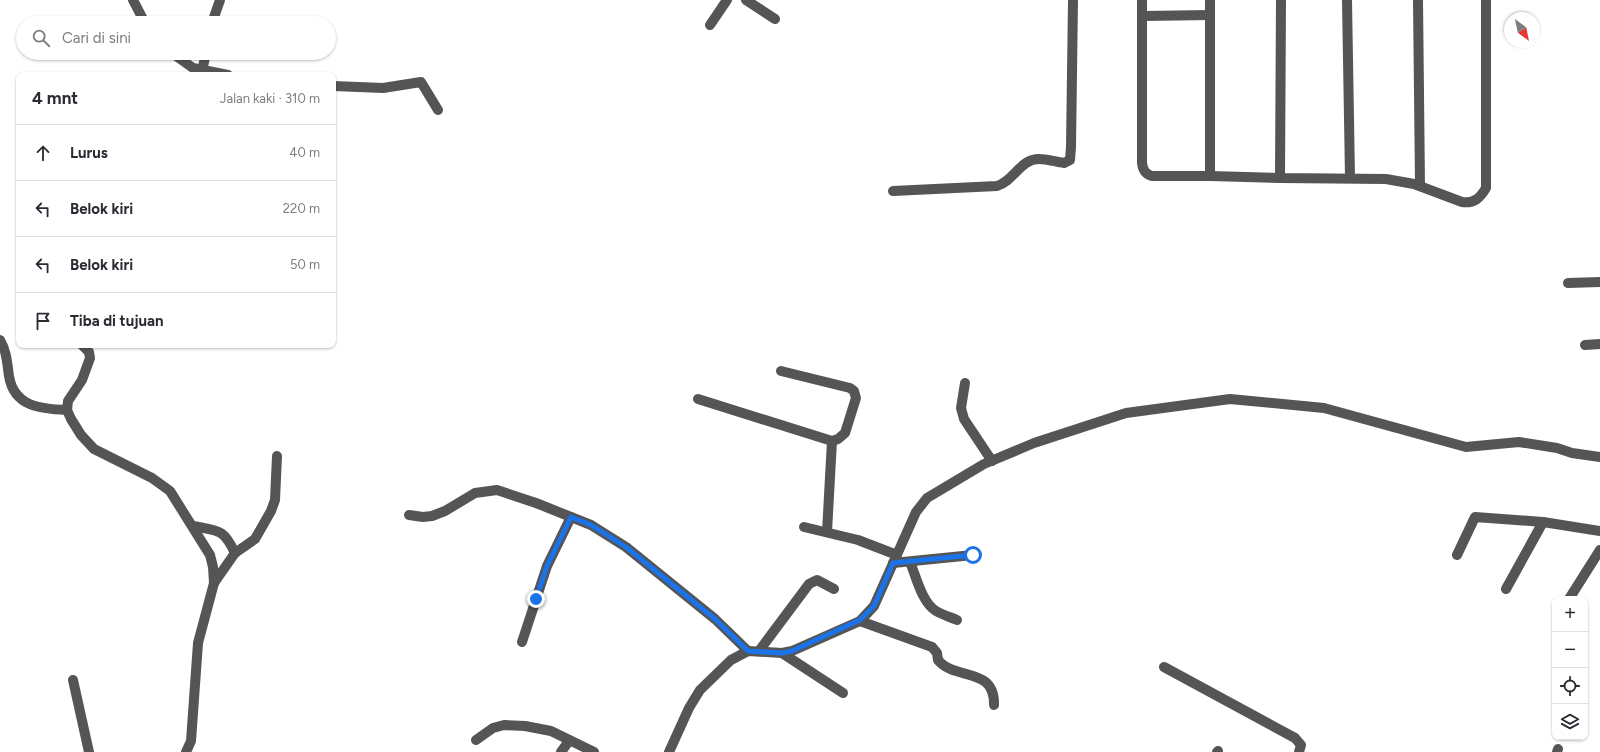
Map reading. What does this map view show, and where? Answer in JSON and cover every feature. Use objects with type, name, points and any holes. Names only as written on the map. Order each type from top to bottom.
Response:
[{"type":"street","points":[[133,0],[141,16]]},
{"type":"street","points":[[214,16],[220,0]]},
{"type":"street","points":[[710,25],[727,0]]},
{"type":"street","points":[[746,0],[775,19]]},
{"type":"street","points":[[893,190],[997,186],[1009,180],[1022,165],[1034,159],[1064,163],[1070,160],[1073,0]]},
{"type":"street","points":[[1142,0],[1142,163],[1143,170],[1149,175],[1386,179],[1420,186],[1468,203],[1476,201],[1486,188],[1486,0]]},
{"type":"street","points":[[1210,0],[1210,176]]},
{"type":"street","points":[[1280,178],[1281,0]]},
{"type":"street","points":[[1346,0],[1350,178]]},
{"type":"street","points":[[1418,0],[1420,186]]},
{"type":"street","points":[[1143,16],[1210,15]]},
{"type":"street","points":[[182,60],[193,68],[212,72]]},
{"type":"street","points":[[202,70],[204,60]]},
{"type":"street","points":[[336,86],[383,88],[421,82],[438,110]]},
{"type":"street","points":[[1568,283],[1600,282]]},
{"type":"street","points":[[0,340],[5,350],[11,383],[18,395],[27,404],[46,409],[67,410]]},
{"type":"street","points":[[1585,345],[1600,344]]},
{"type":"street","points":[[85,348],[89,352],[90,358],[82,380],[68,401],[67,410],[81,435],[94,449],[152,478],[170,491],[210,555],[213,567],[214,583],[198,643],[191,741],[186,752]]},
{"type":"street","points":[[698,398],[832,441],[838,439],[845,433],[856,398],[854,391],[850,388],[781,371]]},
{"type":"street","points":[[965,383],[961,408],[964,419],[992,461]]},
{"type":"street","points":[[669,752],[689,708],[700,690],[731,660],[748,651],[782,653],[792,651],[806,646],[860,620],[874,606],[916,512],[927,498],[941,488],[992,461],[1034,443],[1126,413],[1230,398],[1324,408],[1466,447],[1520,442],[1557,448],[1572,453],[1600,457]]},
{"type":"street","points":[[827,532],[832,441]]},
{"type":"street","points":[[214,583],[235,553],[255,539],[271,511],[275,500],[277,456]]},
{"type":"street","points":[[410,514],[423,517],[432,516],[445,511],[475,493],[497,490],[536,503],[591,525],[626,547],[715,619],[748,651]]},
{"type":"street","points":[[522,642],[547,566],[571,517]]},
{"type":"street","points":[[1457,556],[1475,517],[1543,522],[1600,531]]},
{"type":"street","points":[[1506,590],[1543,522]]},
{"type":"street","points":[[193,526],[215,530],[224,534],[235,553]]},
{"type":"street","points":[[804,527],[858,540],[895,559],[910,562],[973,555]]},
{"type":"street","points":[[1571,596],[1600,550]]},
{"type":"street","points":[[910,562],[924,597],[929,604],[935,611],[957,620]]},
{"type":"street","points":[[759,651],[809,584],[817,580],[834,589]]},
{"type":"street","points":[[860,620],[932,647],[937,653],[938,660],[947,667],[977,677],[986,682],[994,695],[994,705]]},
{"type":"street","points":[[782,653],[843,693]]},
{"type":"street","points":[[1164,667],[1296,738],[1301,746],[1300,752]]},
{"type":"street","points":[[73,680],[89,752]]},
{"type":"street","points":[[476,740],[493,728],[504,725],[542,728],[594,752]]},
{"type":"street","points":[[561,752],[569,741]]},
{"type":"route","points":[[536,599],[547,566],[571,517],[591,525],[626,547],[715,619],[748,651],[782,653],[806,646],[860,620],[874,606],[893,563],[973,555]]}]
